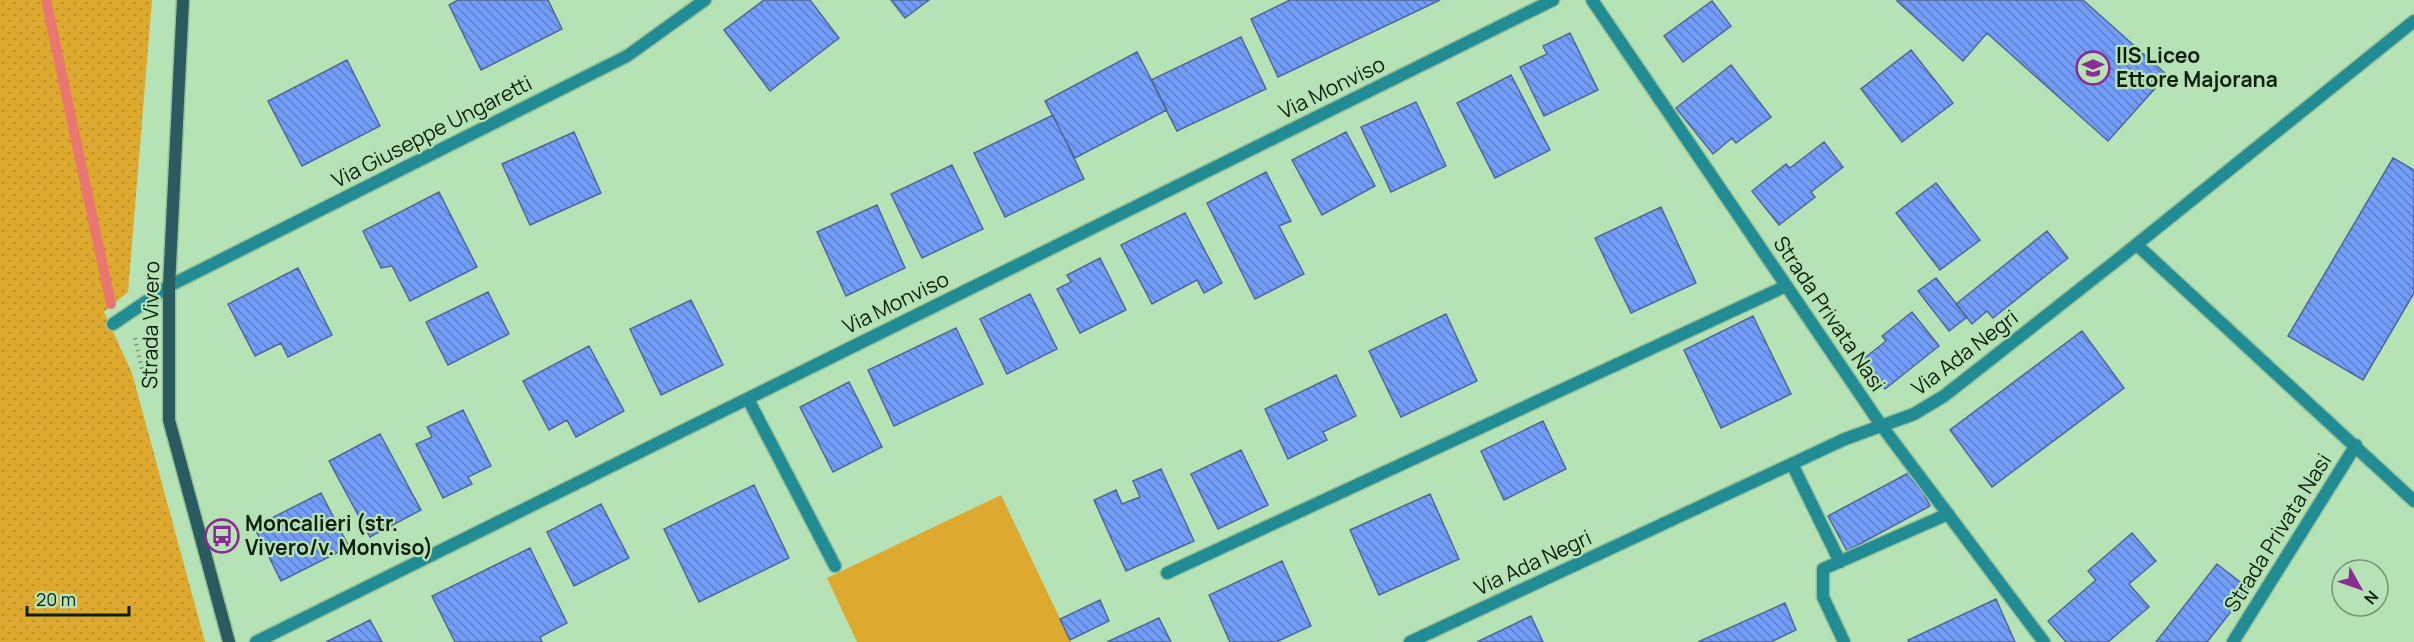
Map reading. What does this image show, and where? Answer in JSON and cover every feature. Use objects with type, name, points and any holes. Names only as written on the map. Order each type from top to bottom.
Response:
[{"type":"street","name":"Strada Vivero","points":[[183,0],[169,286],[169,420],[230,642]]},
{"type":"street","name":"Via Giuseppe Ungaretti","points":[[113,324],[169,286],[627,56],[705,0]]},
{"type":"street","name":"Via Monviso","points":[[256,642],[1553,0]]},
{"type":"street","name":"Strada Privata Nasi","points":[[1592,0],[1881,425],[2044,642]]},
{"type":"street","name":"Via Ada Negri","points":[[1410,642],[1792,464],[1881,425],[1914,414],[1944,396],[2137,245],[2414,21]]},
{"type":"street","name":"Strada Privata Nasi","points":[[2137,245],[2414,501]]},
{"type":"street","points":[[1167,573],[1786,286]]},
{"type":"street","points":[[748,399],[835,566]]},
{"type":"street","name":"Strada Privata Nasi","points":[[2233,642],[2356,445]]},
{"type":"street","points":[[1792,464],[1840,562]]},
{"type":"street","points":[[1844,642],[1823,597],[1823,569],[1948,514]]},
{"type":"shaded area","points":[[0,0],[152,0],[128,292],[104,312],[132,373],[205,642],[0,642]]},
{"type":"shaded area","points":[[1001,495],[1071,642],[857,642],[827,578]]},
{"type":"building","points":[[458,0],[548,0],[562,29],[481,70],[449,5]]},
{"type":"building","points":[[764,0],[810,0],[839,38],[770,91],[724,30]]},
{"type":"building","points":[[891,0],[929,0],[905,18]]},
{"type":"building","points":[[1290,0],[1440,0],[1278,77],[1251,19]]},
{"type":"building","name":"IIS Liceo Ettore Majorana","points":[[1898,0],[2083,0],[2167,75],[2108,141],[1987,33],[1963,61]]},
{"type":"building","points":[[1712,1],[1731,26],[1683,62],[1664,36]]},
{"type":"building","points":[[1570,33],[1598,90],[1544,116],[1520,67],[1547,54],[1543,46]]},
{"type":"building","points":[[1241,37],[1266,89],[1177,131],[1151,80]]},
{"type":"building","points":[[1911,50],[1953,103],[1902,142],[1861,89]]},
{"type":"building","points":[[1137,52],[1167,110],[1075,158],[1045,101]]},
{"type":"building","points":[[347,60],[380,126],[302,166],[268,101]]},
{"type":"building","points":[[1731,65],[1771,117],[1736,143],[1732,138],[1713,154],[1676,108]]},
{"type":"building","points":[[1511,75],[1550,150],[1495,178],[1457,103]]},
{"type":"building","points":[[1416,102],[1446,166],[1391,192],[1361,127]]},
{"type":"building","points":[[1053,115],[1084,179],[1005,217],[974,153]]},
{"type":"building","points":[[574,132],[601,193],[530,225],[502,164]]},
{"type":"building","points":[[1346,132],[1375,186],[1322,215],[1292,160]]},
{"type":"building","points":[[1824,142],[1843,167],[1811,192],[1815,197],[1779,225],[1752,191],[1786,164],[1790,168]]},
{"type":"building","points":[[2393,158],[2414,170],[2414,293],[2363,380],[2288,336]]},
{"type":"building","points":[[952,165],[983,229],[922,258],[891,194]]},
{"type":"building","points":[[1266,172],[1291,221],[1279,226],[1304,274],[1255,299],[1207,203]]},
{"type":"building","points":[[1936,183],[1980,240],[1940,270],[1896,213]]},
{"type":"building","points":[[439,192],[477,267],[410,301],[392,266],[381,268],[363,231]]},
{"type":"building","points":[[877,205],[905,268],[846,296],[817,232]]},
{"type":"building","points":[[1661,207],[1696,283],[1631,313],[1595,238]]},
{"type":"building","points":[[1185,213],[1222,283],[1204,293],[1197,280],[1152,304],[1121,245]]},
{"type":"building","points":[[2047,231],[2068,258],[1993,318],[1987,311],[1972,324],[1956,304]]},
{"type":"building","points":[[1100,258],[1126,310],[1080,333],[1057,289],[1071,282],[1067,275]]},
{"type":"building","points":[[298,268],[332,335],[288,357],[281,343],[255,356],[228,304]]},
{"type":"building","points":[[1936,278],[1967,317],[1949,331],[1918,291]]},
{"type":"building","points":[[488,292],[509,334],[448,365],[426,322]]},
{"type":"building","points":[[1030,294],[1057,349],[1007,374],[980,319]]},
{"type":"building","points":[[691,300],[723,365],[661,395],[630,329]]},
{"type":"building","points":[[1912,312],[1939,346],[1885,389],[1862,360],[1886,341],[1882,336]]},
{"type":"building","points":[[1446,314],[1477,381],[1401,417],[1369,351]]},
{"type":"building","points":[[1753,316],[1791,394],[1721,428],[1684,350]]},
{"type":"building","points":[[956,328],[983,384],[894,426],[868,370]]},
{"type":"building","points":[[2082,331],[2124,388],[1992,487],[1950,430]]},
{"type":"building","points":[[589,346],[624,411],[576,437],[567,420],[549,430],[523,381]]},
{"type":"building","points":[[1336,375],[1356,416],[1323,432],[1327,440],[1288,459],[1265,409]]},
{"type":"building","points":[[849,382],[882,447],[833,472],[800,407]]},
{"type":"building","points":[[463,410],[491,466],[468,477],[472,484],[443,498],[416,444],[432,437],[427,427]]},
{"type":"building","points":[[1543,421],[1566,469],[1504,500],[1481,451]]},
{"type":"building","points":[[380,434],[421,510],[370,537],[329,461]]},
{"type":"building","points":[[1241,450],[1268,505],[1218,529],[1191,474]]},
{"type":"building","points":[[1161,469],[1194,541],[1126,571],[1094,500],[1116,490],[1122,504],[1140,497],[1133,481]]},
{"type":"building","points":[[1912,471],[1930,506],[1847,551],[1828,516]]},
{"type":"building","points":[[754,485],[789,558],[699,602],[664,529]]},
{"type":"building","points":[[321,493],[349,547],[281,581],[254,527]]},
{"type":"building","points":[[1430,494],[1459,559],[1379,595],[1350,530]]},
{"type":"building","points":[[601,504],[629,558],[574,586],[547,532]]},
{"type":"building","points":[[2132,533],[2156,561],[2129,584],[2149,607],[2108,642],[2066,642],[2048,621],[2096,580],[2088,571]]},
{"type":"building","points":[[530,548],[567,623],[540,637],[542,642],[455,642],[432,596]]},
{"type":"building","points":[[1282,561],[1311,626],[1276,642],[1230,642],[1209,595]]},
{"type":"building","points":[[2217,564],[2249,589],[2207,642],[2156,642]]},
{"type":"building","points":[[1996,599],[2015,642],[1909,642],[1908,640]]},
{"type":"building","points":[[1100,600],[1109,621],[1070,640],[1060,619]]},
{"type":"building","points":[[1785,603],[1796,630],[1771,642],[1698,642]]},
{"type":"building","points":[[1531,616],[1543,642],[1477,642]]},
{"type":"building","points":[[1159,618],[1171,642],[1107,642]]},
{"type":"building","points":[[370,620],[382,642],[326,642]]},
{"type":"waterway","points":[[46,0],[111,304]]},
{"type":"place","name":"IIS Liceo Ettore Majorana","points":[[2093,68]]},
{"type":"place","name":"Moncalieri (str. Vivero/v. Monviso)","points":[[222,536]]}]
